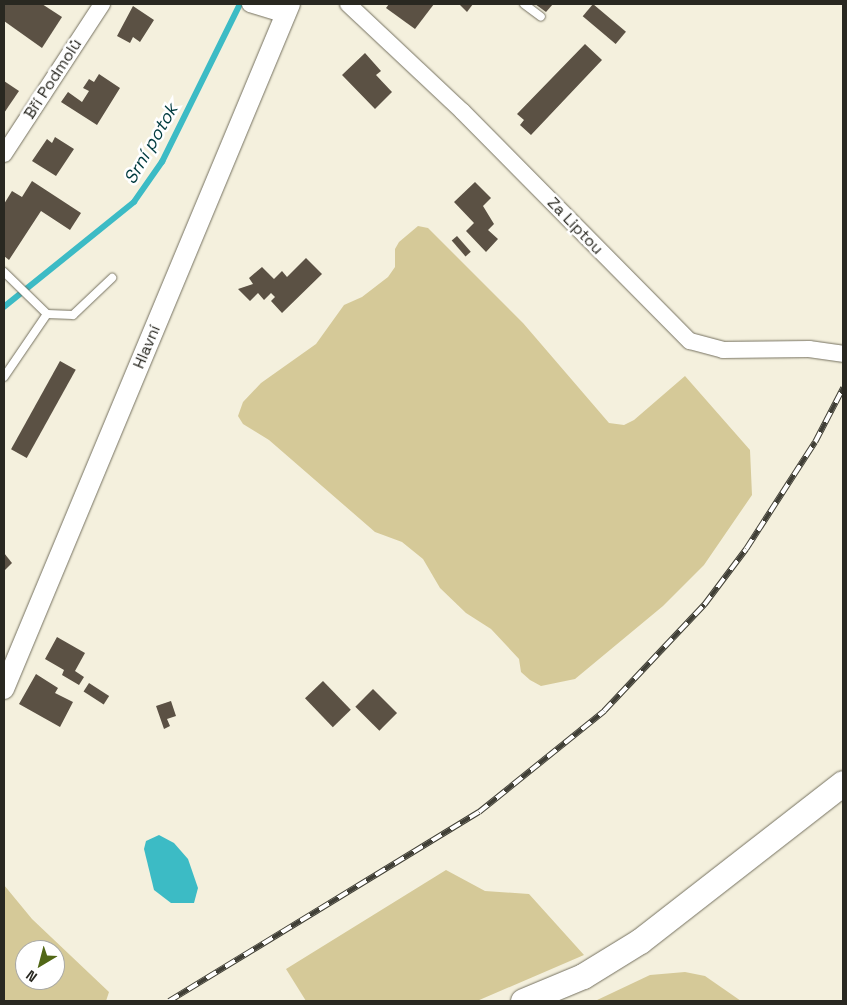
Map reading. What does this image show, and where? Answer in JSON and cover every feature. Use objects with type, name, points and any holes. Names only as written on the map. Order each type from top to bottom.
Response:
[{"type":"main road","points":[[523,1001],[583,976],[632,946],[843,783]]},
{"type":"street","name":"Bří Podmolů","points":[[4,154],[102,4]]},
{"type":"street","points":[[250,4],[288,9]]},
{"type":"street","name":"Za Liptou","points":[[348,4],[462,111],[690,341],[723,350],[809,349],[843,354]]},
{"type":"street","name":"Hlavní","points":[[4,690],[288,9]]},
{"type":"lane","points":[[524,4],[541,17]]},
{"type":"lane","points":[[4,272],[18,283],[47,314],[73,315],[112,278]]},
{"type":"lane","points":[[4,377],[47,314]]},
{"type":"shaded area","points":[[418,226],[428,228],[523,323],[609,423],[624,425],[634,420],[685,376],[750,450],[752,495],[704,565],[663,606],[575,679],[541,686],[530,680],[521,672],[519,659],[491,629],[466,613],[440,588],[423,559],[402,542],[375,532],[269,440],[243,424],[238,416],[243,402],[261,383],[316,344],[344,305],[362,297],[388,277],[395,267],[395,249],[399,242]]},
{"type":"shaded area","points":[[446,870],[485,891],[529,894],[584,955],[477,1001],[306,1001],[286,969]]},
{"type":"shaded area","points":[[4,885],[32,919],[54,940],[15,940],[15,990],[65,990],[65,950],[109,992],[106,1001],[4,1001]]},
{"type":"shaded area","points":[[685,972],[705,976],[741,1001],[595,1001],[650,975]]},
{"type":"water","points":[[159,835],[174,843],[188,859],[198,888],[194,903],[171,903],[154,890],[144,849],[146,841]]},
{"type":"building","points":[[4,4],[42,4],[62,17],[42,48],[4,21]]},
{"type":"building","points":[[389,4],[434,4],[415,29],[386,8]]},
{"type":"building","points":[[459,4],[473,4],[467,12]]},
{"type":"building","points":[[535,4],[553,4],[546,12]]},
{"type":"building","points":[[593,4],[626,32],[616,44],[583,16]]},
{"type":"building","points":[[133,6],[154,20],[140,42],[133,37],[130,43],[117,36]]},
{"type":"building","points":[[585,44],[602,60],[531,135],[520,125],[524,120],[517,114]]},
{"type":"building","points":[[365,53],[381,71],[376,75],[392,92],[375,109],[342,75]]},
{"type":"building","points":[[99,74],[120,88],[97,125],[61,102],[68,92],[82,102],[89,91],[83,88],[89,79],[94,82]]},
{"type":"building","points":[[4,81],[19,91],[4,113]]},
{"type":"building","points":[[55,137],[74,149],[56,176],[32,161],[47,139],[52,143]]},
{"type":"building","points":[[32,181],[81,213],[70,230],[41,211],[9,260],[4,256],[4,204],[12,191],[22,197]]},
{"type":"building","points":[[475,182],[491,198],[483,206],[494,224],[488,230],[498,239],[486,252],[466,231],[474,223],[454,202]]},
{"type":"building","points":[[457,236],[471,252],[465,256],[452,241]]},
{"type":"building","points":[[306,258],[322,274],[282,313],[271,301],[275,297],[271,293],[264,300],[258,293],[250,301],[238,289],[253,284],[249,278],[262,267],[274,279],[282,271],[287,277]]},
{"type":"building","points":[[60,361],[76,370],[27,458],[11,449]]},
{"type":"building","points":[[4,553],[12,563],[4,571]]},
{"type":"building","points":[[57,637],[85,653],[75,671],[84,677],[79,685],[62,675],[64,670],[45,659]]},
{"type":"building","points":[[36,674],[58,688],[55,693],[73,702],[60,727],[19,704]]},
{"type":"building","points":[[323,681],[351,710],[333,727],[305,698]]},
{"type":"building","points":[[89,683],[109,696],[104,704],[84,691]]},
{"type":"building","points":[[373,689],[397,713],[379,731],[355,707]]},
{"type":"building","points":[[171,701],[176,716],[167,719],[170,726],[164,729],[156,706]]},
{"type":"waterway","name":"Srní potok","points":[[4,307],[134,202],[162,162],[240,4]]},
{"type":"railway","points":[[169,1001],[479,812],[604,711],[704,605],[746,549],[815,442],[843,388]]}]
